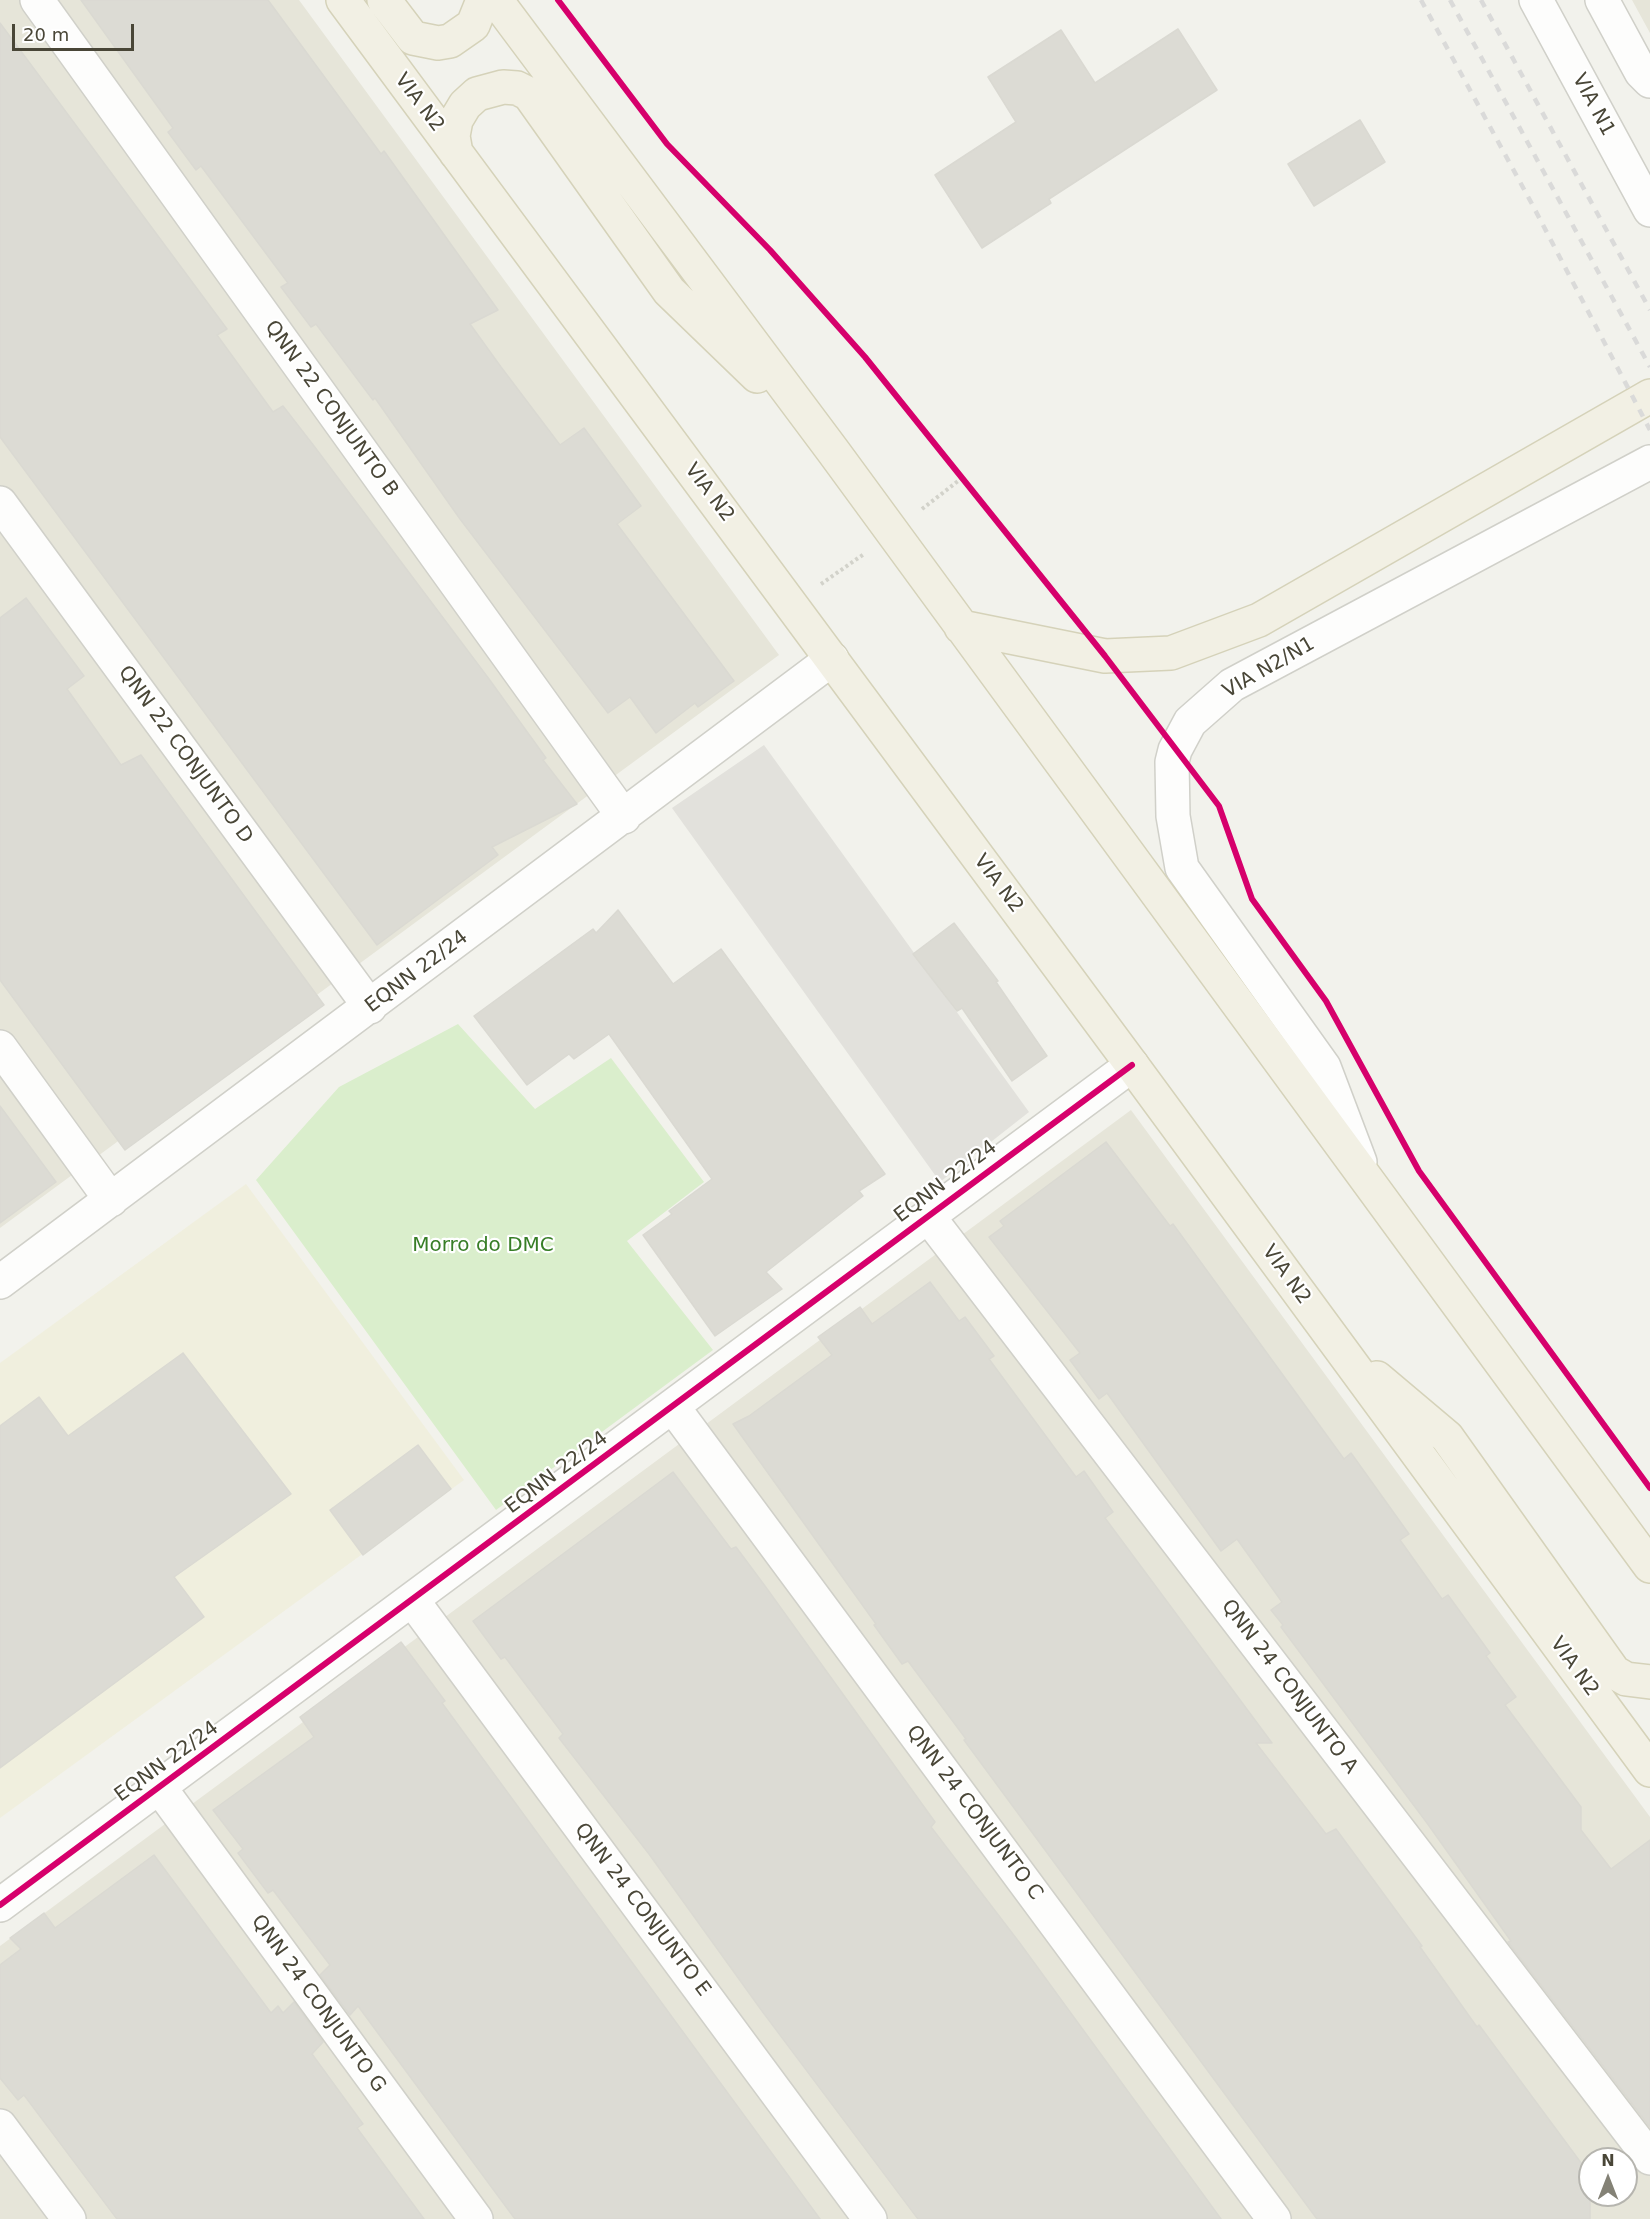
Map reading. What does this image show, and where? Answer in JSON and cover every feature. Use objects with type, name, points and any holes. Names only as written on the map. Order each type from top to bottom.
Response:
[{"type":"main road","name":"VIA N2","points":[[343,0],[1132,1065],[1650,1770]]},
{"type":"main road","points":[[384,0],[413,38],[438,43],[450,41],[473,25],[483,0]]},
{"type":"main road","points":[[496,0],[833,451],[1650,1566]]},
{"type":"main road","points":[[456,153],[453,136],[456,120],[465,105],[477,94],[503,87],[517,88],[529,94],[669,291],[833,451]]},
{"type":"main road","points":[[961,627],[1106,656],[1171,653],[1259,620],[1650,396]]},
{"type":"main road","points":[[1337,1344],[1447,1437],[1614,1672],[1626,1679],[1650,1682]]},
{"type":"street","name":"QNN 22 CONJUNTO B","points":[[37,0],[624,817]]},
{"type":"street","name":"VIA N1","points":[[1536,0],[1650,210]]},
{"type":"street","points":[[1602,0],[1641,72],[1650,81]]},
{"type":"street","name":"VIA N2/N1","points":[[1367,1180],[1324,1067],[1182,868],[1173,816],[1172,762],[1175,750],[1190,722],[1232,685],[1650,462]]},
{"type":"street","name":"QNN 22 CONJUNTO D","points":[[0,503],[370,1007]]},
{"type":"street","name":"EQNN 22/24","points":[[0,1282],[624,817],[832,659]]},
{"type":"street","points":[[0,1047],[111,1200]]},
{"type":"street","name":"EQNN 22/24","points":[[0,1905],[413,1601],[1132,1065]]},
{"type":"street","name":"QNN 24 CONJUNTO A","points":[[928,1216],[1650,2158]]},
{"type":"street","name":"QNN 24 CONJUNTO C","points":[[673,1407],[1274,2219]]},
{"type":"street","name":"QNN 24 CONJUNTO E","points":[[413,1601],[870,2219]]},
{"type":"street","name":"QNN 24 CONJUNTO G","points":[[160,1788],[476,2219]]},
{"type":"street","points":[[0,2126],[69,2219]]},
{"type":"path","points":[[954,468],[969,486]]},
{"type":"shaded area","points":[[0,0],[299,0],[779,655],[0,1228]]},
{"type":"shaded area","points":[[1632,0],[1650,0],[1650,33]]},
{"type":"shaded area","points":[[764,745],[1029,1112],[940,1182],[672,808]]},
{"type":"shaded area","points":[[1131,1110],[1650,1817],[1650,2219],[0,2219],[0,1946]]},
{"type":"shaded area","points":[[246,1184],[464,1480],[0,1818],[0,1363]]},
{"type":"green space","name":"Morro do DMC","points":[[458,1024],[535,1109],[611,1058],[704,1182],[627,1241],[713,1350],[496,1510],[256,1180],[339,1087]]},
{"type":"building","points":[[81,0],[268,0],[381,154],[384,151],[498,310],[470,324],[501,367],[560,445],[584,428],[641,506],[617,524],[734,681],[698,707],[695,703],[656,733],[630,697],[608,713],[460,519],[375,398],[373,400],[316,324],[311,327],[281,287],[288,283],[201,166],[196,170],[168,132],[173,128]]},
{"type":"building","points":[[0,23],[227,329],[217,335],[273,412],[283,406],[489,679],[546,758],[543,760],[577,804],[492,847],[498,855],[377,945],[0,437]]},
{"type":"building","points":[[1178,29],[1217,90],[1049,199],[1051,203],[982,248],[935,175],[1016,122],[988,77],[1061,30],[1095,83]]},
{"type":"building","points":[[1360,120],[1385,162],[1314,206],[1288,164]]},
{"type":"building","points":[[26,598],[84,676],[67,689],[121,765],[141,755],[324,1005],[125,1150],[0,980],[0,618]]},
{"type":"building","points":[[618,910],[673,984],[721,949],[885,1174],[859,1191],[863,1196],[766,1272],[782,1289],[715,1336],[643,1235],[672,1214],[669,1211],[712,1179],[609,1034],[574,1059],[569,1054],[527,1085],[474,1016],[593,929],[596,933]]},
{"type":"building","points":[[954,923],[998,981],[996,982],[1047,1056],[1012,1081],[962,1008],[957,1011],[913,954]]},
{"type":"building","points":[[0,1106],[56,1182],[0,1223]]},
{"type":"building","points":[[1106,1142],[1170,1226],[1173,1224],[1344,1459],[1351,1453],[1409,1534],[1400,1540],[1442,1599],[1448,1595],[1490,1653],[1486,1656],[1516,1697],[1505,1705],[1581,1807],[1581,1830],[1611,1869],[1650,1840],[1650,2127],[1508,1942],[1511,1941],[1427,1823],[1281,1627],[1283,1625],[1271,1610],[1282,1602],[1237,1539],[1221,1551],[1107,1393],[1099,1399],[1070,1360],[1080,1353],[989,1237],[1004,1226],[1000,1221]]},
{"type":"building","points":[[930,1282],[959,1321],[965,1317],[994,1356],[989,1359],[1076,1477],[1084,1471],[1113,1512],[1105,1518],[1272,1743],[1256,1743],[1326,1834],[1336,1829],[1422,1946],[1420,1947],[1477,2027],[1479,2025],[1578,2159],[1578,2207],[1590,2207],[1590,2219],[1317,2219],[908,1661],[902,1664],[733,1424],[749,1416],[832,1355],[818,1337],[860,1307],[872,1324]]},
{"type":"building","points":[[183,1353],[291,1494],[174,1577],[204,1617],[0,1768],[0,1426],[39,1397],[68,1436]]},
{"type":"building","points":[[418,1445],[451,1489],[363,1555],[330,1510]]},
{"type":"building","points":[[673,1472],[731,1549],[736,1547],[765,1586],[935,1822],[931,1827],[1019,1942],[1221,2219],[918,2219],[762,2011],[649,1854],[559,1738],[563,1734],[505,1657],[501,1659],[473,1621]]},
{"type":"building","points":[[401,1642],[445,1701],[442,1703],[820,2219],[515,2219],[358,2006],[350,2015],[320,1975],[330,1965],[273,1890],[268,1893],[238,1853],[243,1849],[213,1810],[314,1737],[300,1717]]},
{"type":"building","points":[[154,1855],[271,2013],[278,2006],[283,2013],[294,2002],[323,2042],[312,2054],[363,2124],[357,2128],[424,2219],[117,2219],[24,2095],[18,2100],[0,2078],[0,1965],[21,1949],[10,1938],[44,1913],[55,1928]]},
{"type":"railway","points":[[1421,0],[1532,204],[1650,430]]},
{"type":"railway","points":[[1450,0],[1650,367]]},
{"type":"railway","points":[[1481,0],[1650,310]]},
{"type":"cycle path","points":[[558,0],[667,144],[770,250],[865,357],[1105,656],[1219,806],[1252,899],[1326,1001],[1419,1171],[1650,1488]]},
{"type":"cycle path","points":[[0,1905],[1132,1065]]}]
